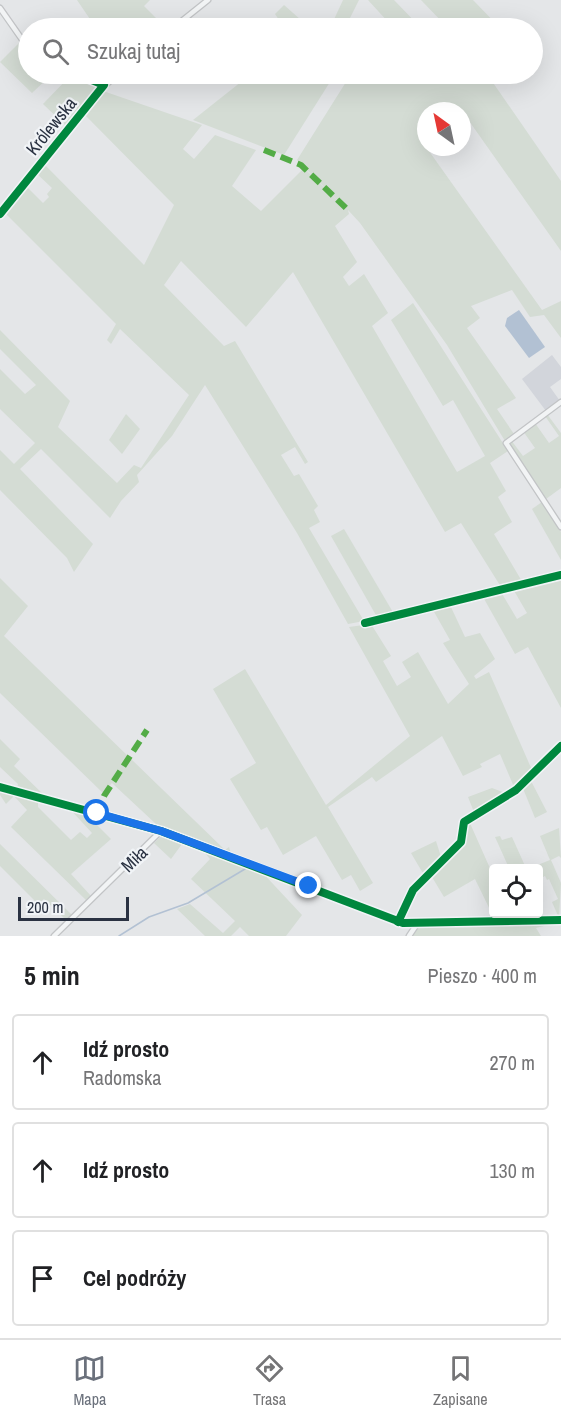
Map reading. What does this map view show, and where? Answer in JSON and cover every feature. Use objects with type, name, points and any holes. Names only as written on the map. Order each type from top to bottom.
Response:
[{"type":"street","points":[[186,18],[208,0]]},
{"type":"street","points":[[0,8],[18,34]]},
{"type":"street","name":"Królewska","points":[[0,214],[104,85]]},
{"type":"street","points":[[561,402],[506,443],[561,527]]},
{"type":"street","points":[[365,623],[561,576]]},
{"type":"street","points":[[398,922],[413,890],[461,842],[464,822],[516,790],[561,746]]},
{"type":"street","points":[[0,787],[161,831],[398,922],[417,924],[561,920]]},
{"type":"street","name":"Miła","points":[[54,936],[161,831]]},
{"type":"street","points":[[409,936],[417,924]]},
{"type":"shaded area","points":[[77,0],[150,0],[144,6],[156,18],[89,18]]},
{"type":"shaded area","points":[[343,0],[359,0],[350,18],[335,18]]},
{"type":"shaded area","points":[[368,0],[394,0],[411,18],[384,18]]},
{"type":"shaded area","points":[[421,0],[473,0],[490,18],[438,18]]},
{"type":"shaded area","points":[[284,5],[299,18],[278,18],[275,14]]},
{"type":"shaded area","points":[[18,44],[18,79],[0,62]]},
{"type":"shaded area","points":[[23,84],[41,84],[32,93]]},
{"type":"shaded area","points":[[62,84],[92,84],[99,87],[65,125],[43,104]]},
{"type":"shaded area","points":[[238,84],[329,84],[284,155],[193,120]]},
{"type":"shaded area","points":[[345,84],[494,84],[561,181],[561,251],[471,124],[471,102],[417,102],[417,156],[433,156],[542,310],[561,301],[561,338],[544,315],[530,317],[512,290],[471,306],[480,318],[467,328],[516,398],[497,409],[514,434],[505,441],[447,345],[360,223],[348,210],[349,214],[335,226],[357,262],[343,277],[349,286],[364,274],[388,313],[372,326],[457,472],[485,456],[453,400],[443,406],[391,320],[413,303],[508,451],[490,463],[506,491],[498,497],[512,522],[494,534],[523,583],[501,587],[461,523],[445,532],[293,272],[246,327],[181,261],[164,285],[224,346],[235,341],[308,462],[305,464],[295,447],[281,455],[294,476],[299,474],[318,506],[314,510],[320,522],[309,528],[364,621],[348,624],[297,533],[205,385],[172,436],[137,475],[139,482],[121,501],[110,518],[41,449],[20,469],[93,544],[74,572],[67,558],[0,490],[0,450],[14,464],[35,443],[0,409],[0,369],[25,394],[36,385],[0,349],[0,330],[70,401],[58,427],[117,483],[134,465],[141,468],[189,395],[120,329],[111,344],[107,340],[116,324],[5,213],[26,186],[43,203],[49,197],[47,194],[52,188],[36,173],[44,164],[144,265],[174,205],[84,114],[103,91],[202,125],[183,149],[194,159],[215,135],[256,150],[232,186],[261,211],[304,168],[343,206],[297,160]]},
{"type":"shaded area","points":[[552,355],[561,367],[561,379],[550,387],[560,401],[546,411],[522,379]]},
{"type":"shaded area","points":[[126,414],[140,429],[122,454],[109,440]]},
{"type":"shaded area","points":[[547,414],[561,433],[561,488],[546,499],[510,445],[511,440],[523,456],[535,448],[523,431],[535,423],[549,443],[559,436],[545,416]]},
{"type":"shaded area","points":[[542,502],[561,532],[561,560],[532,509]]},
{"type":"shaded area","points":[[344,529],[394,614],[377,617],[331,536]]},
{"type":"shaded area","points":[[561,576],[561,708],[528,647],[515,654],[483,597],[501,592],[517,619],[527,613],[513,589]]},
{"type":"shaded area","points":[[0,578],[28,606],[4,636],[225,850],[229,847],[231,854],[156,824],[112,783],[103,793],[0,693]]},
{"type":"shaded area","points":[[450,605],[465,637],[480,633],[495,659],[474,676],[476,679],[489,672],[532,770],[514,787],[500,754],[480,764],[482,767],[463,776],[442,736],[376,782],[372,777],[328,807],[373,883],[360,891],[351,875],[342,880],[316,836],[283,855],[267,827],[261,830],[230,779],[256,763],[213,689],[245,669],[326,805],[410,736],[349,627],[371,624],[391,656],[383,661],[397,686],[411,677],[402,662],[418,652],[448,704],[469,684],[443,643],[450,640],[433,610]]},
{"type":"shaded area","points":[[0,739],[20,759],[14,766],[45,796],[17,789],[18,784],[0,767]]},
{"type":"shaded area","points":[[530,779],[547,812],[535,818],[522,786]]},
{"type":"shaded area","points":[[492,788],[508,794],[461,822],[474,812],[468,797]]},
{"type":"shaded area","points":[[0,789],[38,801],[38,807],[71,840],[80,832],[87,838],[92,833],[69,808],[86,814],[111,839],[71,874],[91,896],[86,900],[11,827],[27,810],[14,796],[6,804],[0,795]]},
{"type":"shaded area","points":[[469,821],[489,866],[489,908],[475,879],[444,897],[432,877],[463,843],[465,824]]},
{"type":"shaded area","points":[[559,828],[561,858],[559,856],[551,860],[561,883],[559,918],[552,902],[558,899],[549,879],[543,877],[543,864],[540,864],[550,860],[540,836]]},
{"type":"shaded area","points":[[163,835],[202,848],[201,850],[182,844],[171,859],[154,843]]},
{"type":"shaded area","points":[[500,836],[502,840],[512,837],[524,864],[507,864],[495,837]]},
{"type":"shaded area","points":[[436,841],[442,860],[421,878],[424,875],[411,853]]},
{"type":"shaded area","points":[[0,844],[72,915],[66,920],[44,899],[38,904],[0,866]]},
{"type":"shaded area","points":[[207,851],[260,870],[302,915],[286,936],[249,936],[240,927],[231,936],[205,936],[177,909],[190,904],[223,933],[235,921],[191,879],[210,859],[205,853]]},
{"type":"shaded area","points":[[513,918],[514,921],[485,921],[485,919]]},
{"type":"shaded area","points":[[552,924],[536,928],[541,936],[411,936],[420,926],[485,925],[486,927],[486,925]]},
{"type":"water","points":[[519,310],[545,347],[529,358],[505,326],[507,318]]},
{"type":"waterway","points":[[119,936],[149,917],[188,903],[245,869]]},
{"type":"marked path","points":[[264,150],[301,165],[348,210]]},
{"type":"marked path","points":[[97,813],[104,796],[147,730]]},
{"type":"cycle path","points":[[0,214],[104,85],[102,84]]},
{"type":"cycle path","points":[[365,623],[561,575]]},
{"type":"cycle path","points":[[398,922],[413,890],[461,842],[464,822],[516,790],[561,746]]},
{"type":"cycle path","points":[[0,787],[161,831],[403,923],[561,920]]},
{"type":"route","points":[[97,813],[161,831],[309,886]]}]
